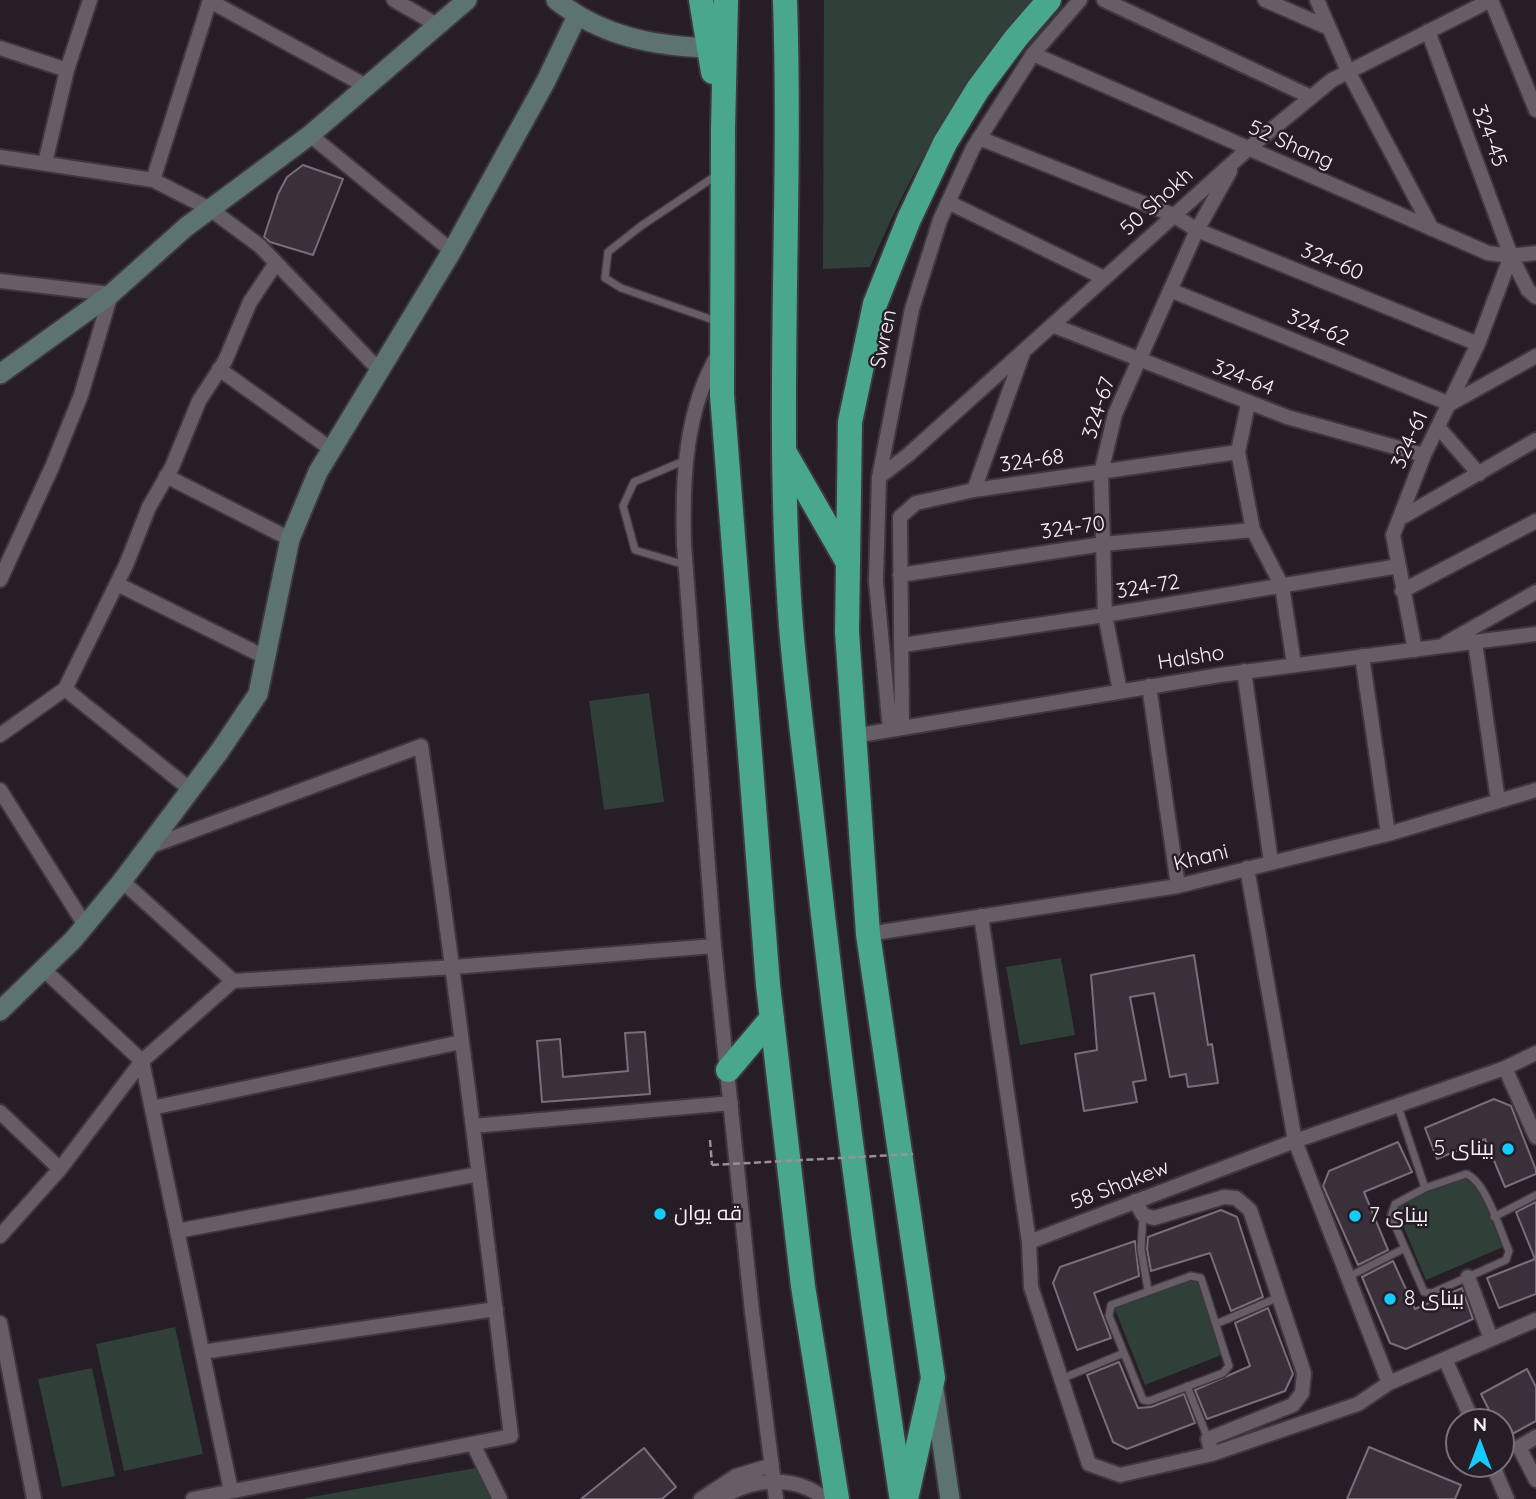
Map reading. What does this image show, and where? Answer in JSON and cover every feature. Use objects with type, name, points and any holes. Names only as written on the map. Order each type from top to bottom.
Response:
[{"type":"highway","points":[[701,0],[723,129]]},
{"type":"highway","points":[[726,0],[722,395],[772,1018],[803,1286],[837,1499]]},
{"type":"highway","points":[[785,0],[788,82],[783,449],[792,627],[831,988],[872,1303],[904,1499]]},
{"type":"highway","points":[[788,82],[794,0]]},
{"type":"highway","points":[[904,1499],[933,1378],[868,934],[847,632],[850,422],[875,304],[909,219],[945,144],[978,89],[1049,0]]},
{"type":"highway","points":[[783,449],[848,561]]},
{"type":"highway","points":[[728,1070],[772,1018]]},
{"type":"street","points":[[45,163],[67,70],[90,0]]},
{"type":"street","points":[[394,0],[439,26]]},
{"type":"street","points":[[0,374],[111,294],[186,227],[310,135],[467,0]]},
{"type":"street","points":[[556,0],[576,16],[602,28],[641,40],[682,47],[709,48]]},
{"type":"street","name":"Swren","points":[[896,729],[876,582],[879,477],[912,309],[940,220],[979,138],[1033,54],[1080,0]]},
{"type":"street","points":[[1104,0],[1311,97]]},
{"type":"street","points":[[1265,0],[1329,28]]},
{"type":"street","points":[[1317,0],[1348,71],[1432,229]]},
{"type":"street","points":[[1491,0],[1536,110]]},
{"type":"street","name":"50 Shokh","points":[[879,477],[908,455],[1248,149],[1332,80],[1491,0]]},
{"type":"street","points":[[153,180],[210,1],[366,86]]},
{"type":"street","points":[[0,1011],[85,925],[122,881],[191,790],[258,694],[290,539],[317,472],[452,251],[546,81],[576,16]]},
{"type":"street","name":"324-45","points":[[1428,31],[1511,256],[1528,290],[1536,297]]},
{"type":"street","points":[[0,48],[67,70]]},
{"type":"street","name":"52 Shang","points":[[1033,54],[1488,253],[1511,256],[1536,253]]},
{"type":"street","points":[[310,135],[452,251]]},
{"type":"street","name":"324-60","points":[[979,138],[1173,215],[1197,230],[1478,344]]},
{"type":"street","points":[[0,157],[153,180],[210,209],[260,246],[379,370]]},
{"type":"street","name":"324-67","points":[[1120,691],[1105,615],[1101,473],[1115,414],[1197,230],[1236,160]]},
{"type":"street","points":[[948,202],[1104,278]]},
{"type":"street","name":"324-61","points":[[1415,650],[1393,535],[1424,455],[1478,344],[1511,256]]},
{"type":"street","points":[[0,735],[65,689],[117,584],[149,507],[166,476],[199,401],[219,369],[250,302],[276,263]]},
{"type":"street","points":[[0,281],[111,294]]},
{"type":"street","name":"324-62","points":[[1170,290],[1450,404]]},
{"type":"street","points":[[0,580],[52,467],[81,395],[111,294]]},
{"type":"street","name":"324-64","points":[[1052,325],[1248,404],[1424,455]]},
{"type":"street","points":[[723,335],[700,393],[682,491],[714,946],[752,1312],[776,1499]]},
{"type":"street","points":[[974,490],[1025,349]]},
{"type":"street","points":[[1450,404],[1536,356]]},
{"type":"street","points":[[219,369],[331,449]]},
{"type":"street","points":[[1248,404],[1238,452],[1253,530],[1282,586],[1294,664]]},
{"type":"street","points":[[1438,427],[1479,474]]},
{"type":"street","points":[[1399,519],[1536,440]]},
{"type":"street","name":"324-68","points":[[900,575],[900,517],[916,503],[974,490],[1238,452]]},
{"type":"street","points":[[166,476],[290,539]]},
{"type":"street","points":[[1402,591],[1536,521]]},
{"type":"street","name":"324-70","points":[[900,575],[1103,544],[1253,530]]},
{"type":"street","name":"324-72","points":[[902,645],[1105,615],[1399,566]]},
{"type":"street","points":[[896,729],[902,645],[900,575]]},
{"type":"street","points":[[117,584],[265,657]]},
{"type":"street","points":[[1440,646],[1536,592]]},
{"type":"street","name":"Halsho","points":[[854,736],[1244,671],[1536,634]]},
{"type":"street","points":[[1475,642],[1498,801]]},
{"type":"street","points":[[1362,656],[1388,834]]},
{"type":"street","points":[[1244,671],[1271,862]]},
{"type":"street","points":[[1149,686],[1178,886]]},
{"type":"street","points":[[65,689],[191,790]]},
{"type":"street","points":[[145,848],[421,746],[454,967],[511,1436],[193,1499]]},
{"type":"street","points":[[0,790],[85,925]]},
{"type":"street","name":"Khani","points":[[868,934],[1178,886],[1388,834],[1536,790]]},
{"type":"street","points":[[1247,868],[1295,1141],[1389,1383]]},
{"type":"street","points":[[122,881],[233,981]]},
{"type":"street","points":[[981,916],[1029,1242],[1031,1287],[1089,1464],[1120,1475],[1212,1454],[1358,1404],[1389,1383],[1536,1320]]},
{"type":"street","points":[[0,1236],[60,1170],[142,1061],[233,981],[714,946]]},
{"type":"street","points":[[43,969],[142,1061],[231,1492]]},
{"type":"street","points":[[152,1108],[461,1042]]},
{"type":"street","name":"58 Shakew","points":[[1029,1242],[1295,1141],[1535,1056]]},
{"type":"street","points":[[1505,1068],[1536,1137]]},
{"type":"street","points":[[473,1126],[731,1103]]},
{"type":"street","points":[[0,1112],[60,1170]]},
{"type":"street","points":[[177,1231],[479,1174]]},
{"type":"street","points":[[1136,1201],[1143,1215],[1154,1218],[1224,1197],[1236,1198],[1250,1210],[1304,1373],[1302,1393],[1293,1405],[1208,1439],[1212,1454]]},
{"type":"street","points":[[1468,1277],[1491,1339]]},
{"type":"street","points":[[202,1352],[496,1309]]},
{"type":"street","points":[[0,1323],[34,1499]]},
{"type":"street","points":[[1445,1359],[1467,1408]]},
{"type":"street","points":[[933,1378],[950,1499]]},
{"type":"street","points":[[1536,1437],[1519,1447],[1536,1480]]},
{"type":"street","points":[[473,1444],[500,1499]]},
{"type":"street","points":[[701,1499],[736,1476],[772,1465]]},
{"type":"street","points":[[1498,1478],[1507,1499]]},
{"type":"street","points":[[724,1498],[738,1489],[774,1481],[796,1483],[825,1499]]},
{"type":"lane","points":[[723,171],[641,226],[608,252],[605,278],[723,335]]},
{"type":"lane","points":[[686,460],[634,482],[623,506],[635,550],[686,565]]},
{"type":"lane","points":[[1398,1106],[1425,1188]]},
{"type":"lane","points":[[1466,1174],[1473,1177],[1482,1186],[1509,1251],[1506,1260],[1432,1293],[1424,1292],[1391,1216],[1395,1204],[1425,1188],[1466,1174]]},
{"type":"lane","points":[[1494,1217],[1536,1195]]},
{"type":"lane","points":[[1143,1215],[1141,1249],[1148,1290]]},
{"type":"lane","points":[[1348,1277],[1405,1248]]},
{"type":"lane","points":[[1191,1276],[1201,1278],[1229,1366],[1223,1373],[1149,1401],[1143,1400],[1109,1316],[1111,1305],[1148,1290],[1191,1276]]},
{"type":"lane","points":[[1216,1324],[1279,1297]]},
{"type":"lane","points":[[1061,1379],[1124,1353]]},
{"type":"lane","points":[[1187,1386],[1208,1439]]},
{"type":"path","points":[[710,1140],[712,1165],[913,1154]]},
{"type":"green space","points":[[824,0],[1031,0],[976,71],[941,126],[903,195],[870,267],[823,269]]},
{"type":"green space","points":[[649,693],[664,802],[604,810],[589,701]]},
{"type":"green space","points":[[1061,958],[1075,1035],[1020,1045],[1006,967]]},
{"type":"green space","points":[[1470,1169],[1503,1247],[1426,1280],[1393,1202]]},
{"type":"green space","points":[[1195,1276],[1224,1354],[1145,1385],[1114,1307]]},
{"type":"green space","points":[[175,1327],[203,1454],[124,1471],[96,1344]]},
{"type":"green space","points":[[92,1368],[115,1476],[62,1487],[38,1379]]},
{"type":"green space","points":[[481,1467],[496,1499],[300,1499]]},
{"type":"building","points":[[303,165],[343,179],[313,255],[270,242],[264,237],[278,194],[287,177]]},
{"type":"building","points":[[1194,955],[1208,1045],[1212,1044],[1218,1083],[1188,1087],[1186,1074],[1170,1077],[1154,993],[1130,997],[1146,1080],[1133,1082],[1137,1102],[1084,1111],[1075,1054],[1097,1050],[1091,975]]},
{"type":"building","points":[[645,1032],[650,1094],[542,1102],[537,1041],[560,1039],[563,1077],[628,1071],[625,1033]]},
{"type":"building","name":"بيناى 5","points":[[1494,1099],[1511,1106],[1536,1170],[1536,1174],[1505,1187],[1485,1139],[1437,1159],[1425,1128]]},
{"type":"building","name":"بيناى 7","points":[[1398,1142],[1412,1172],[1364,1192],[1388,1250],[1358,1265],[1323,1186],[1329,1171]]},
{"type":"building","points":[[1536,1202],[1536,1294],[1499,1308],[1487,1278],[1535,1259],[1516,1212]]},
{"type":"building","points":[[1221,1210],[1237,1217],[1263,1297],[1231,1311],[1210,1253],[1151,1271],[1147,1249],[1148,1237]]},
{"type":"building","points":[[1135,1241],[1139,1276],[1094,1293],[1111,1338],[1077,1350],[1053,1283],[1060,1267]]},
{"type":"building","name":"بيناى 8","points":[[1393,1261],[1415,1309],[1462,1288],[1473,1319],[1406,1349],[1390,1343],[1362,1277]]},
{"type":"building","points":[[1268,1308],[1293,1374],[1285,1391],[1207,1419],[1195,1390],[1250,1366],[1235,1323]]},
{"type":"building","points":[[1119,1362],[1138,1408],[1151,1407],[1184,1394],[1195,1423],[1127,1449],[1113,1442],[1087,1375]]},
{"type":"building","points":[[1527,1369],[1536,1387],[1536,1421],[1515,1432],[1515,1408],[1488,1408],[1481,1394]]},
{"type":"building","points":[[1369,1447],[1461,1485],[1455,1499],[1347,1499]]},
{"type":"building","points":[[644,1448],[676,1487],[662,1499],[581,1499]]},
{"type":"place","name":"بيناى 5","points":[[1508,1149]]},
{"type":"place","name":"قه یوان","points":[[660,1214]]},
{"type":"place","name":"بيناى 7","points":[[1355,1216]]},
{"type":"place","name":"بيناى 8","points":[[1390,1299]]}]
